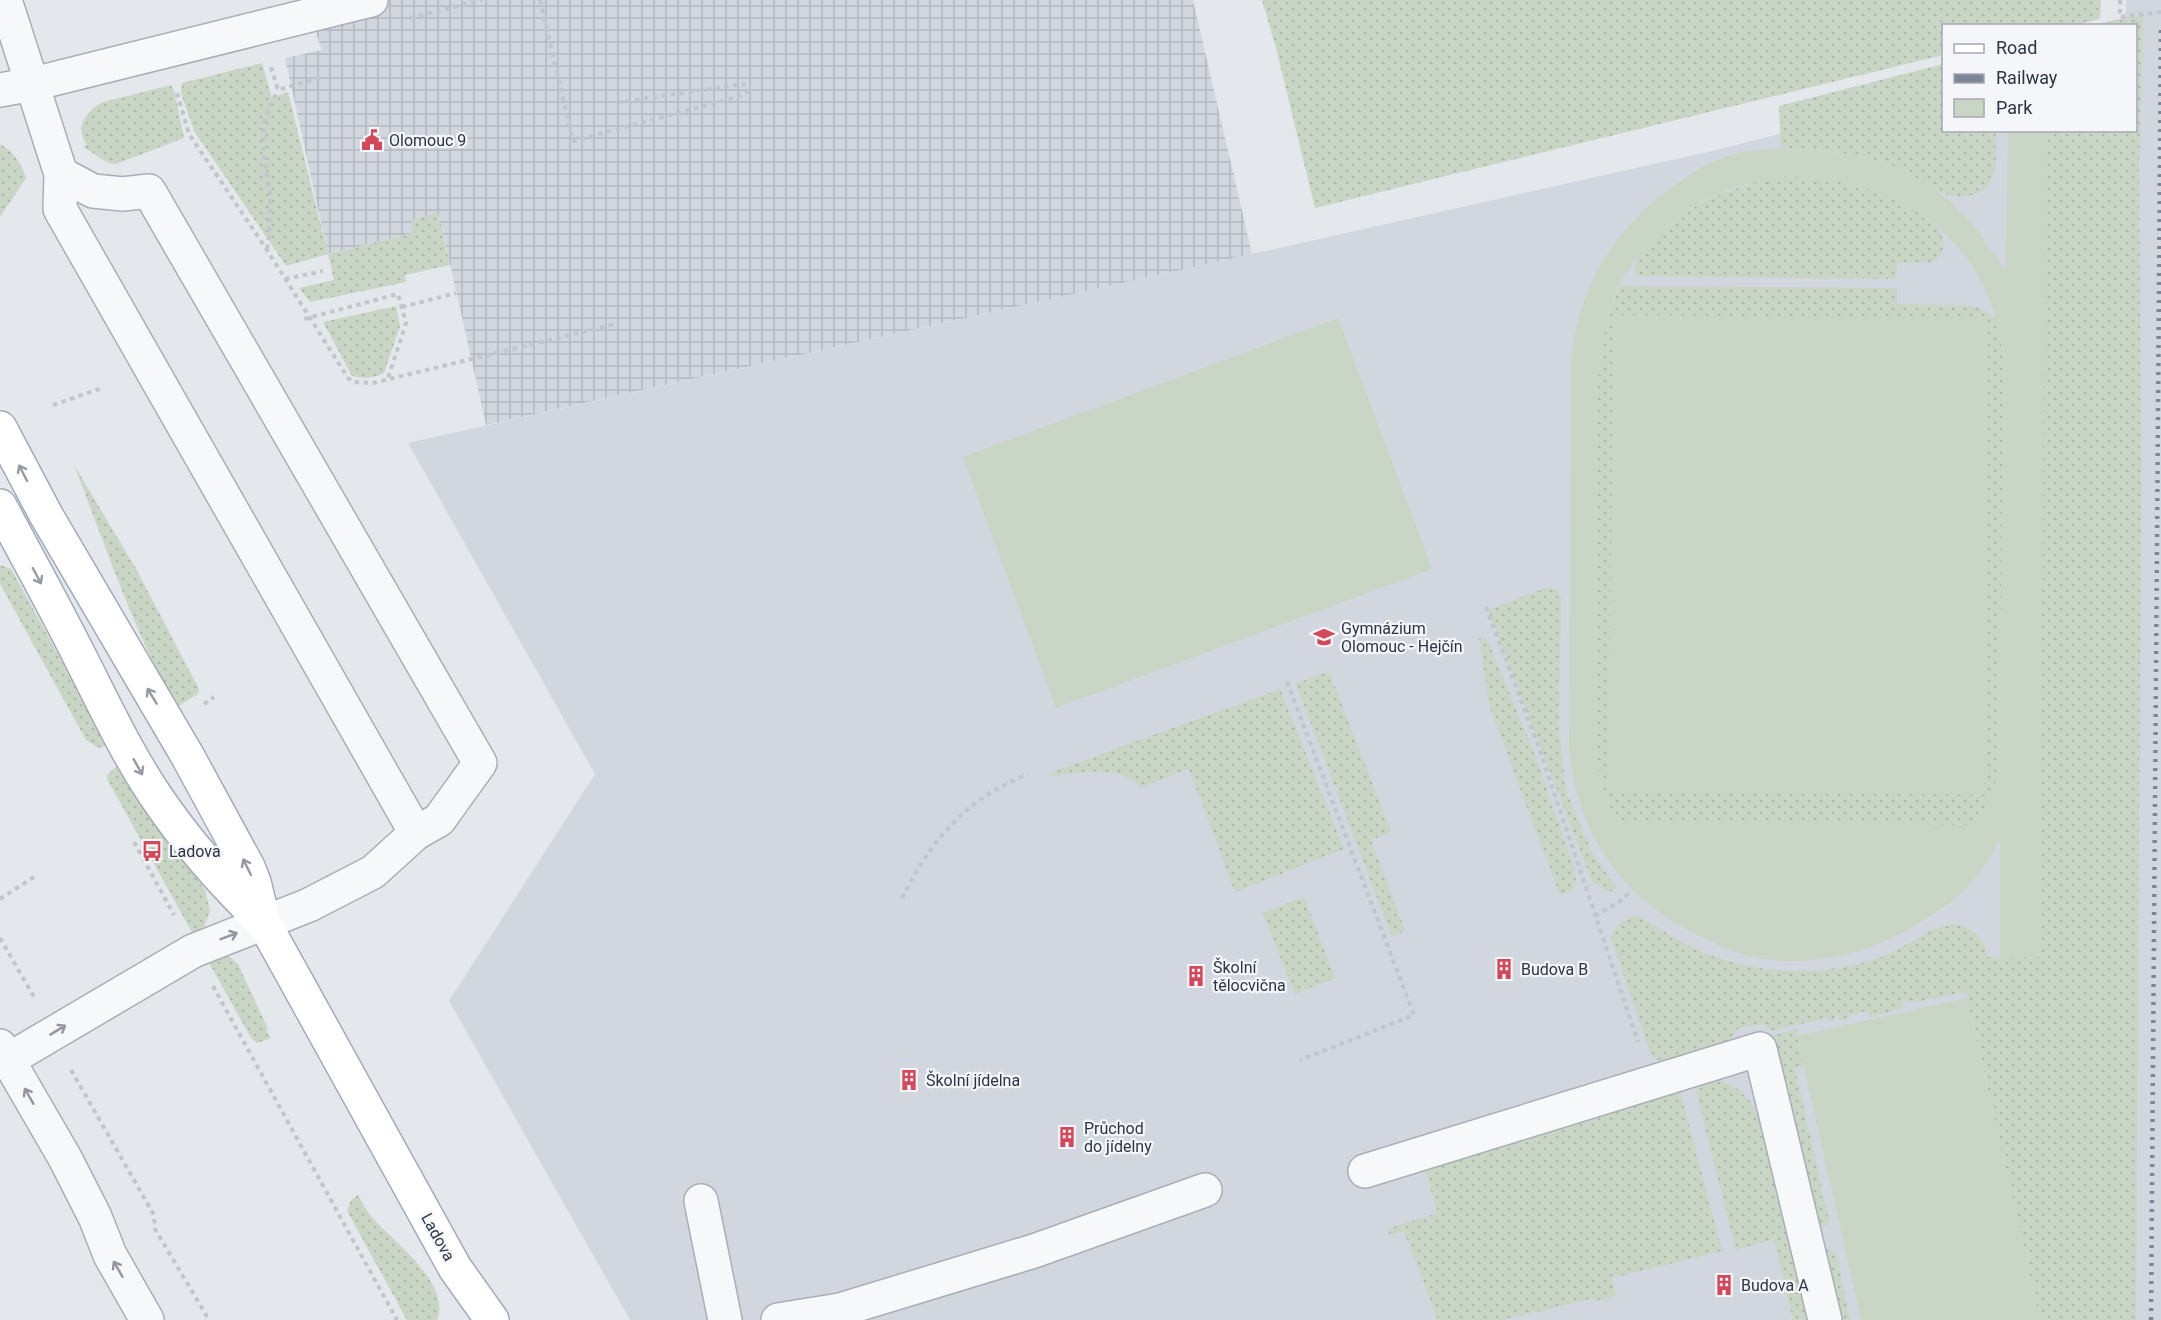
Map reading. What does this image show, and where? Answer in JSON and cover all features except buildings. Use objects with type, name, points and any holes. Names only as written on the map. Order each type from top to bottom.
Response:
[{"type":"main road","name":"Ladova","points":[[0,428],[46,515],[187,755],[242,857],[254,882],[264,923]]},
{"type":"main road","name":"Ladova","points":[[5,527],[144,777],[211,868],[264,923],[455,1268],[492,1320]]},
{"type":"main road","name":"Ladova","points":[[455,1268],[468,1320]]},
{"type":"street","points":[[5,0],[61,174],[60,209],[416,833]]},
{"type":"street","points":[[0,90],[33,84],[371,0]]},
{"type":"street","points":[[61,174],[93,191],[123,194],[149,191],[480,763],[439,819],[416,833],[373,872],[309,905],[193,951],[4,1053],[65,1158],[95,1217],[110,1255],[147,1320]]},
{"type":"street","name":"Ladova","points":[[5,527],[46,515]]},
{"type":"street","points":[[1365,1171],[1760,1049],[1825,1320]]},
{"type":"street","points":[[778,1320],[840,1310],[1034,1251],[1205,1190]]},
{"type":"street","points":[[700,1201],[725,1320]]},
{"type":"path","points":[[540,0],[573,141],[730,99],[748,91],[744,84],[738,84],[708,91],[620,102]]},
{"type":"path","points":[[2120,0],[2121,16],[2161,12]]},
{"type":"path","points":[[267,250],[270,231],[270,202],[264,165],[265,122],[278,90],[270,63]]},
{"type":"path","points":[[278,90],[322,77]]},
{"type":"path","points":[[177,90],[189,134],[267,250],[307,318],[353,382],[372,383],[615,324]]},
{"type":"path","points":[[285,279],[323,271]]},
{"type":"path","points":[[402,308],[456,293]]},
{"type":"path","points":[[307,318],[398,294],[406,323],[388,379]]},
{"type":"path","points":[[53,405],[102,388]]},
{"type":"path","points":[[1486,607],[1539,748],[1652,1082]]},
{"type":"path","points":[[1287,682],[1414,1015],[1300,1060]]},
{"type":"path","points":[[902,898],[916,870],[944,832],[990,793],[1027,774]]},
{"type":"path","points":[[0,899],[37,875]]},
{"type":"path","points":[[1595,916],[1619,902],[1630,892]]},
{"type":"path","points":[[0,938],[38,1004]]},
{"type":"path","points":[[209,980],[397,1320]]},
{"type":"path","points":[[65,1061],[154,1215],[155,1229],[209,1320]]},
{"type":"shaded area","points":[[304,0],[1193,0],[1252,254],[486,425],[444,237],[414,233],[328,254],[285,58],[322,50]]},
{"type":"shaded area","name":"Gymnázium Olomouc - Hejčín","points":[[2126,0],[2161,0],[2161,1320],[630,1320],[449,1001],[595,774],[408,443],[1712,151],[1942,92],[1942,132],[2137,132],[2137,24],[2125,24]]},
{"type":"green space","points":[[1262,0],[2101,0],[2100,19],[2079,24],[1942,24],[1942,55],[1315,208]]},
{"type":"green space","points":[[2131,16],[2143,17],[2139,166],[2141,492],[2136,1320],[2040,1320],[1966,992],[1917,1002],[1903,1001],[1904,1008],[1870,1017],[1867,1011],[1850,1015],[1848,1019],[1840,1020],[1838,1016],[1834,1017],[1835,1020],[1832,1022],[1828,1018],[1770,1031],[1765,1024],[1747,1026],[1737,1029],[1734,1035],[1718,1046],[1682,1058],[1660,1060],[1654,1058],[1649,1049],[1611,938],[1621,923],[1628,918],[1638,916],[1690,946],[1720,959],[1767,969],[1814,971],[1838,968],[1884,956],[1928,932],[1955,925],[1973,931],[1984,945],[1988,957],[2040,957],[2045,132],[2137,132],[2137,24],[2099,24]]},
{"type":"green space","points":[[262,63],[272,98],[288,92],[328,254],[286,266],[194,131],[181,93],[182,83]]},
{"type":"green space","points":[[1942,64],[1942,132],[1996,132],[1993,176],[1989,184],[1976,194],[1950,195],[1934,190],[1899,168],[1880,161],[1839,152],[1781,148],[1779,106]]},
{"type":"green space","points":[[171,85],[184,138],[116,164],[102,160],[83,147],[87,145],[82,132],[84,120],[97,106],[103,102]]},
{"type":"green space","points":[[2008,132],[2045,132],[2040,957],[2000,958],[2000,839],[1981,871],[1961,893],[1919,923],[1882,942],[1842,955],[1801,961],[1759,958],[1723,947],[1682,927],[1655,909],[1631,888],[1611,864],[1594,837],[1573,777],[1569,743],[1571,365],[1582,309],[1591,284],[1604,260],[1637,217],[1692,173],[1712,162],[1754,150],[1800,149],[1854,155],[1879,161],[1914,176],[1934,190],[1954,205],[1979,232],[2006,271]],"holes":[[[1788,177],[1831,180],[1871,190],[1907,206],[1939,228],[1965,256],[1985,289],[1998,328],[2003,371],[1999,767],[1994,788],[1976,825],[1618,822],[1603,786],[1597,748],[1598,382],[1602,343],[1618,287],[1628,270],[1654,238],[1687,211],[1721,193],[1737,187]]]},
{"type":"green space","points":[[0,144],[16,158],[26,178],[0,217]]},
{"type":"green space","points":[[1788,177],[1840,181],[1890,196],[1920,214],[1939,230],[1943,240],[1942,254],[1932,262],[1897,263],[1896,279],[1635,276],[1636,260],[1642,251],[1688,211],[1735,189]]},
{"type":"green space","points":[[438,213],[450,265],[405,275],[406,282],[310,302],[299,288],[334,280],[328,254],[414,233],[411,220]]},
{"type":"green space","points":[[1620,286],[1897,288],[1897,304],[1966,305],[1981,309],[1997,319],[2001,331],[2003,371],[1999,767],[1994,788],[1977,825],[1617,822],[1603,786],[1597,748],[1598,382],[1604,333]]},
{"type":"green space","points":[[396,306],[400,326],[384,373],[368,378],[352,376],[323,322]]},
{"type":"green space","points":[[1613,315],[1988,318],[1984,795],[1609,792]]},
{"type":"green space","points":[[1338,318],[1432,569],[1056,708],[963,457]]},
{"type":"green space","points":[[74,465],[135,567],[199,689],[198,694],[177,707],[147,649]]},
{"type":"green space","points":[[0,565],[11,569],[108,745],[99,748],[86,740],[0,584]]},
{"type":"green space","points":[[1546,588],[1557,590],[1561,597],[1559,722],[1566,791],[1592,852],[1616,887],[1613,891],[1604,890],[1592,881],[1488,610]]},
{"type":"green space","points":[[1479,638],[1487,639],[1535,755],[1575,870],[1574,889],[1560,895],[1489,705]]},
{"type":"green space","points":[[1329,671],[1391,832],[1371,840],[1405,931],[1392,937],[1296,684]]},
{"type":"green space","points":[[1280,689],[1344,849],[1235,892],[1189,769],[1140,788],[1132,780],[1111,772],[1048,776],[1052,772]]},
{"type":"green space","points":[[119,764],[135,791],[205,890],[210,911],[204,927],[194,936],[107,779],[107,775]]},
{"type":"green space","points":[[1304,897],[1335,978],[1295,994],[1263,913]]},
{"type":"green space","points":[[229,956],[238,964],[271,1038],[257,1043],[251,1038],[207,959]]},
{"type":"green space","points":[[1967,998],[2040,1320],[1861,1320],[1797,1036]]},
{"type":"green space","points":[[1797,1029],[1806,1064],[1795,1068],[1829,1221],[1824,1227],[1816,1229],[1771,1036]]},
{"type":"green space","points":[[1708,1078],[1726,1083],[1740,1091],[1762,1118],[1808,1320],[1793,1320],[1774,1239],[1736,1250],[1696,1092],[1698,1080]]},
{"type":"green space","points":[[1679,1087],[1722,1251],[1612,1278],[1616,1296],[1596,1301],[1594,1298],[1502,1320],[1438,1320],[1404,1231],[1390,1235],[1387,1229],[1438,1213],[1425,1171],[1428,1164]]},
{"type":"green space","points":[[358,1195],[370,1215],[428,1277],[436,1292],[439,1306],[437,1320],[407,1320],[347,1211],[351,1200]]},
{"type":"green space","points":[[1822,1250],[1832,1250],[1837,1257],[1850,1320],[1838,1320]]},
{"type":"railway","points":[[2151,1320],[2161,25]]},
{"type":"place","name":"Olomouc 9","points":[[372,140]]},
{"type":"place","name":"Gymnázium Olomouc - Hejčín","points":[[1324,637]]},
{"type":"place","name":"Ladova","points":[[152,851]]},
{"type":"place","name":"Budova B","points":[[1504,969]]},
{"type":"place","name":"Školní tělocvična","points":[[1196,976]]},
{"type":"place","name":"Školní jídelna","points":[[909,1080]]},
{"type":"place","name":"Průchod do jídelny","points":[[1067,1137]]},
{"type":"place","name":"Budova A","points":[[1724,1285]]}]
